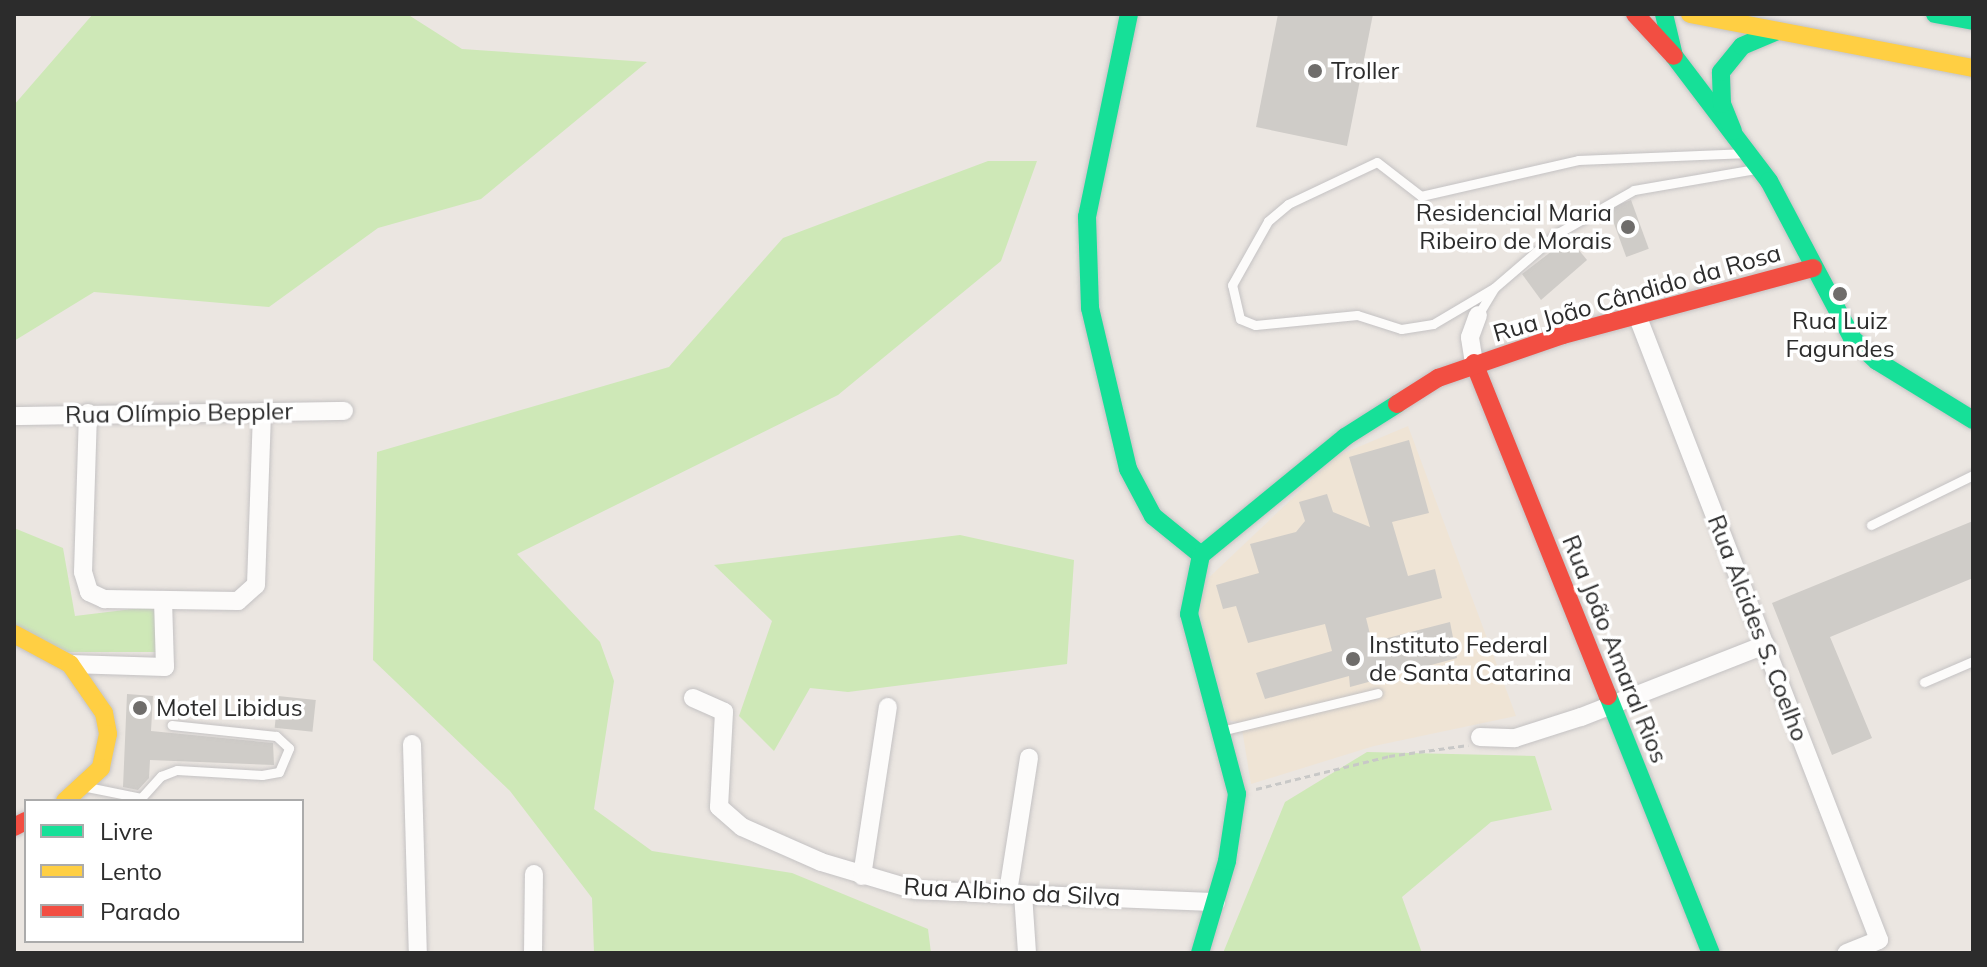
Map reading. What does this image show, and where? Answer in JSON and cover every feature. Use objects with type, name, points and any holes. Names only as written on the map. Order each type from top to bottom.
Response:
[{"type":"main road","points":[[1129,14],[1087,217],[1090,308],[1128,469],[1153,516],[1201,555],[1189,614],[1225,730],[1237,794],[1216,902],[1200,953]]},
{"type":"main road","points":[[1635,14],[1674,56],[1749,152],[1861,348],[1973,420]]},
{"type":"main road","points":[[1664,14],[1674,56]]},
{"type":"main road","points":[[1690,14],[1973,68]]},
{"type":"main road","points":[[1935,14],[1973,21]]},
{"type":"main road","points":[[1733,131],[1722,104],[1721,72],[1742,46],[1777,31]]},
{"type":"main road","name":"Rua João Cândido da Rosa","points":[[1201,555],[1345,437],[1438,378],[1474,363],[1637,315],[1813,268]]},
{"type":"main road","name":"Rua João Amaral Rios","points":[[1474,363],[1711,953]]},
{"type":"main road","points":[[14,634],[70,664],[98,699],[107,724],[105,758],[87,787],[68,799]]},
{"type":"street","points":[[1474,363],[1470,337],[1478,315]]},
{"type":"street","name":"Rua Alcides S. Coelho","points":[[1637,315],[1879,940],[1846,953]]},
{"type":"street","name":"Rua Olímpio Beppler","points":[[14,416],[344,411]]},
{"type":"street","points":[[88,413],[85,582],[104,599],[238,601],[253,593],[262,412]]},
{"type":"street","points":[[70,664],[165,667],[163,600]]},
{"type":"street","points":[[1480,737],[1515,738],[1611,705],[1765,645]]},
{"type":"street","name":"Rua Albino da Silva","points":[[693,698],[724,712],[717,777],[719,807],[727,818],[862,876],[915,890],[1216,902]]},
{"type":"street","points":[[862,876],[888,707]]},
{"type":"street","points":[[412,744],[418,953]]},
{"type":"street","points":[[1027,953],[1016,893],[1029,758]]},
{"type":"street","points":[[533,953],[534,874]]},
{"type":"lane","points":[[1749,152],[1578,160],[1434,196],[1412,192],[1377,162],[1288,204],[1253,239],[1232,285],[1240,319],[1255,325],[1357,315],[1401,329],[1433,324],[1494,288],[1558,233],[1634,190],[1759,169]]},
{"type":"lane","points":[[1478,315],[1494,288]]},
{"type":"lane","points":[[1871,525],[1973,475]]},
{"type":"lane","points":[[1924,682],[1973,661]]},
{"type":"lane","points":[[1225,730],[1378,693]]},
{"type":"lane","points":[[87,787],[141,798],[161,776],[177,770],[262,775],[279,772],[289,748],[276,736],[172,725]]},
{"type":"path","points":[[1237,794],[1389,756],[1465,747],[1480,737]]},
{"type":"shaded area","name":"Instituto Federal de Santa Catarina","points":[[1408,426],[1516,716],[1374,746],[1251,784],[1241,723],[1228,720],[1198,604],[1200,586],[1337,456]]},
{"type":"green space","points":[[93,14],[407,14],[462,49],[647,62],[481,199],[378,228],[269,307],[94,292],[14,341],[14,105]]},
{"type":"green space","points":[[988,161],[1037,161],[1001,261],[838,395],[517,554],[600,642],[614,681],[594,809],[652,851],[792,873],[928,929],[931,953],[594,953],[592,898],[510,791],[373,660],[377,452],[669,367],[783,238]]},
{"type":"green space","points":[[14,528],[63,548],[75,616],[157,606],[160,652],[68,652],[14,626]]},
{"type":"green space","points":[[960,535],[1074,560],[1067,664],[848,692],[810,688],[774,751],[739,716],[772,621],[714,565]]},
{"type":"green space","points":[[1367,752],[1535,756],[1552,810],[1491,822],[1402,897],[1422,953],[1223,953],[1285,802]]},
{"type":"building","name":"Troller","points":[[1278,14],[1373,14],[1347,146],[1256,127]]},
{"type":"building","name":"Residencial Maria Ribeiro de Morais","points":[[1631,200],[1649,249],[1626,257],[1608,208]]},
{"type":"building","points":[[1569,238],[1587,260],[1541,300],[1522,274]]},
{"type":"building","points":[[1409,440],[1429,513],[1392,522],[1408,576],[1435,569],[1442,598],[1366,618],[1372,642],[1450,622],[1457,658],[1350,687],[1349,676],[1265,699],[1256,673],[1332,651],[1325,624],[1248,643],[1236,606],[1223,609],[1216,585],[1259,573],[1250,544],[1296,532],[1305,521],[1299,502],[1327,494],[1333,512],[1370,527],[1349,457]]},
{"type":"building","points":[[1973,521],[1973,578],[1830,637],[1872,738],[1832,755],[1772,603]]},
{"type":"building","points":[[127,694],[153,696],[151,731],[273,743],[274,765],[150,760],[149,778],[138,790],[123,787]]},
{"type":"building","points":[[278,696],[316,700],[312,732],[275,728]]},
{"type":"traffic: fast","points":[[1129,14],[1087,217],[1090,308],[1128,469],[1153,516],[1201,555]]},
{"type":"traffic: fast","points":[[1664,14],[1674,56],[1769,181],[1852,338],[1877,361],[1973,420]]},
{"type":"traffic: fast","points":[[1935,14],[1973,21]]},
{"type":"traffic: fast","points":[[1733,131],[1722,104],[1721,72],[1742,46],[1777,31]]},
{"type":"traffic: fast","points":[[1200,953],[1227,861],[1237,794],[1189,614],[1201,555],[1345,437],[1397,404]]},
{"type":"traffic: fast","points":[[1608,696],[1711,953]]},
{"type":"traffic: slow","points":[[1690,14],[1973,68]]},
{"type":"traffic: slow","points":[[14,634],[70,664],[104,713],[108,734],[101,768],[67,799]]},
{"type":"traffic: jam","points":[[1635,14],[1674,56]]},
{"type":"traffic: jam","points":[[1397,404],[1438,378],[1563,335],[1813,268]]},
{"type":"traffic: jam","points":[[1474,363],[1608,696]]},
{"type":"traffic: jam","points":[[14,827],[24,822]]},
{"type":"place","name":"Troller","points":[[1315,71]]},
{"type":"place","name":"Residencial Maria Ribeiro de Morais","points":[[1628,227]]},
{"type":"place","name":"Rua Luiz Fagundes","points":[[1840,294]]},
{"type":"place","name":"Instituto Federal de Santa Catarina","points":[[1353,659]]},
{"type":"place","name":"Motel Libidus","points":[[140,708]]}]
